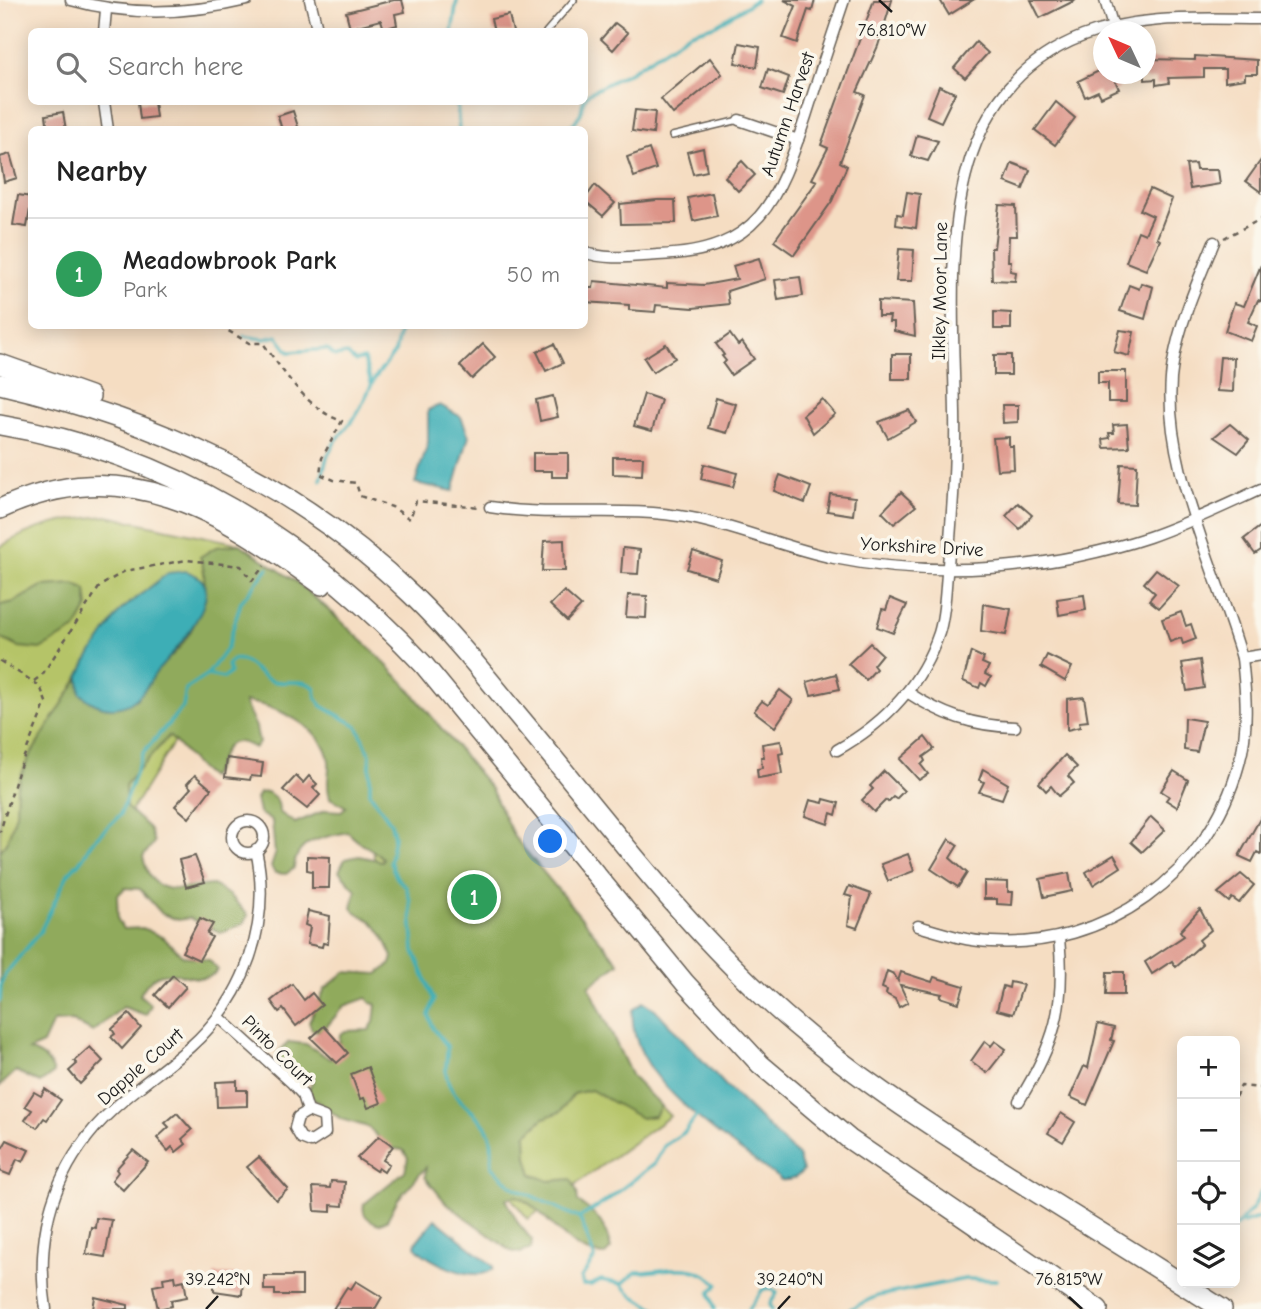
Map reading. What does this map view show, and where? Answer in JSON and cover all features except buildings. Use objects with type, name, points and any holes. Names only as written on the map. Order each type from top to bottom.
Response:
[{"type":"highway","points":[[0,364],[119,407],[232,465],[328,524],[413,596],[454,638],[719,953],[797,1027],[914,1115],[1222,1309]]},
{"type":"highway","points":[[0,384],[91,407],[176,438]]},
{"type":"highway","points":[[0,425],[80,443],[160,471],[215,498],[317,565],[386,625],[424,665],[685,983],[760,1064],[849,1139],[1098,1309]]},
{"type":"highway","points":[[0,509],[53,488],[91,484],[142,489],[169,495],[208,512],[298,568],[382,630],[420,668],[514,775]]},
{"type":"highway","points":[[1136,1255],[1206,1309]]},
{"type":"street","points":[[71,0],[106,10],[187,10],[247,0]]},
{"type":"street","points":[[310,0],[316,28]]},
{"type":"street","name":"Autumn Harvest","points":[[588,253],[604,257],[680,254],[726,242],[744,231],[774,200],[798,141],[844,0]]},
{"type":"street","points":[[1105,0],[1111,21]]},
{"type":"street","points":[[104,28],[106,10]]},
{"type":"street","name":"Ilkley Moor Lane","points":[[1156,22],[1261,19]]},
{"type":"street","name":"Ilkley Moor Lane","points":[[837,750],[876,726],[908,692],[921,672],[939,633],[944,611],[956,465],[953,269],[957,214],[969,160],[982,129],[1017,80],[1061,47],[1093,35]]},
{"type":"street","points":[[104,105],[107,126]]},
{"type":"street","points":[[740,120],[798,141]]},
{"type":"street","points":[[918,926],[990,942],[1059,938],[1090,929],[1133,906],[1171,877],[1198,849],[1217,819],[1239,764],[1246,717],[1242,658],[1196,519],[1174,442],[1170,389],[1179,335],[1214,242]]},
{"type":"street","name":"Yorkshire Drive","points":[[490,507],[531,511],[633,510],[692,518],[834,558],[907,567],[997,567],[1060,560],[1149,537],[1261,489]]},
{"type":"street","points":[[1242,658],[1261,654]]},
{"type":"street","points":[[908,692],[952,718],[982,725],[1015,727]]},
{"type":"street","name":"Dapple Court","points":[[46,1309],[42,1252],[50,1209],[68,1165],[96,1128],[189,1048],[219,1017],[246,969],[258,927],[261,874],[256,850]]},
{"type":"street","points":[[1018,1101],[1051,1045],[1058,1021],[1063,974],[1059,938]]},
{"type":"street","name":"Pinto Court","points":[[219,1017],[292,1083],[303,1095],[308,1111]]},
{"type":"lane","points":[[550,28],[574,0]]},
{"type":"lane","points":[[672,136],[740,120]]},
{"type":"path","points":[[1214,242],[1238,233],[1261,219]]},
{"type":"path","points":[[225,329],[249,343],[263,344],[309,399],[332,418],[342,421],[322,458],[319,475],[356,483],[360,496],[392,507],[410,519],[416,501],[490,507]]},
{"type":"path","points":[[34,681],[42,676],[100,586],[125,571],[187,560],[241,566],[252,580],[264,566]]},
{"type":"path","points":[[0,660],[34,681],[45,694],[44,712],[19,768],[0,832]]},
{"type":"path","points":[[1240,1088],[1261,1088]]},
{"type":"green space","points":[[107,516],[240,544],[298,583],[334,614],[404,683],[491,789],[514,837],[619,963],[589,986],[632,1077],[670,1116],[528,1219],[450,1122],[344,752],[300,706],[243,691],[188,719],[121,827],[0,1062],[0,547],[26,533],[52,524]]},
{"type":"green space","points":[[240,544],[298,583],[368,646],[404,683],[491,789],[514,837],[619,963],[589,986],[632,1077],[661,1106],[655,1116],[641,1118],[591,1090],[574,1094],[560,1112],[544,1118],[526,1135],[527,1157],[532,1174],[549,1181],[571,1179],[577,1191],[578,1202],[596,1216],[607,1234],[611,1249],[605,1255],[579,1248],[539,1212],[516,1196],[506,1199],[518,1223],[532,1240],[531,1249],[520,1253],[511,1251],[446,1203],[425,1177],[426,1167],[398,1199],[387,1220],[379,1224],[365,1215],[364,1204],[405,1171],[408,1158],[403,1150],[389,1148],[368,1127],[341,1119],[310,1096],[308,1090],[314,1079],[308,1074],[287,1070],[277,1053],[289,1042],[306,1044],[330,1059],[338,1057],[340,1035],[345,1031],[369,1030],[374,1022],[376,1005],[366,998],[344,1006],[323,1031],[312,1030],[309,1022],[325,989],[345,972],[378,974],[391,964],[393,957],[378,929],[352,908],[356,890],[339,871],[345,859],[359,856],[382,861],[383,858],[348,832],[313,841],[300,851],[294,868],[286,874],[275,873],[271,867],[275,855],[272,821],[259,813],[256,799],[259,793],[267,792],[273,796],[278,802],[279,812],[295,823],[326,810],[341,811],[346,807],[330,798],[329,761],[318,738],[308,728],[282,712],[256,703],[244,702],[256,727],[259,743],[255,748],[244,743],[229,744],[210,778],[169,736],[125,785],[126,807],[149,828],[154,842],[143,857],[153,881],[169,889],[213,885],[229,895],[248,915],[243,924],[220,933],[190,918],[178,920],[162,914],[140,889],[125,888],[117,896],[118,920],[123,929],[143,928],[164,938],[183,956],[209,960],[218,970],[210,976],[200,978],[169,973],[159,975],[149,982],[140,995],[151,1005],[146,1015],[123,1007],[93,1032],[72,1021],[53,1022],[43,1044],[29,1050],[44,1058],[54,1073],[40,1083],[16,1071],[0,1086],[0,852],[8,839],[16,813],[17,786],[28,759],[79,677],[80,693],[135,700],[157,670],[180,647],[195,623],[205,579],[200,557],[216,547]]},
{"type":"green space","points":[[74,584],[86,590],[88,607],[76,629],[40,649],[19,647],[0,638],[0,605],[14,602],[42,586]]},
{"type":"water","points":[[440,405],[461,417],[469,436],[453,491],[415,483],[428,443],[428,410]]},
{"type":"water","points":[[185,571],[200,578],[206,593],[201,612],[182,642],[145,689],[130,703],[113,708],[88,700],[80,693],[79,677],[120,611],[168,573]]},
{"type":"water","points":[[643,1002],[655,1009],[726,1086],[798,1156],[803,1171],[796,1177],[781,1180],[711,1128],[664,1084],[646,1060],[635,1035],[633,1010]]},
{"type":"water","points":[[435,1219],[493,1266],[493,1269],[485,1273],[464,1273],[440,1264],[421,1252],[415,1246],[416,1242]]},
{"type":"waterway","points":[[453,28],[457,0]]},
{"type":"waterway","points":[[588,94],[630,72],[690,33],[716,25],[756,0]]},
{"type":"waterway","points":[[457,105],[459,126]]},
{"type":"waterway","points":[[572,126],[581,113],[582,105]]},
{"type":"waterway","points":[[321,480],[327,457],[335,442],[356,416],[375,378],[395,352],[400,329]]},
{"type":"waterway","points":[[244,336],[264,339],[277,336],[289,352],[327,349],[335,356],[347,354],[355,361],[364,359],[371,383]]},
{"type":"waterway","points":[[207,675],[227,648],[241,602],[268,568]]},
{"type":"waterway","points":[[0,1001],[1,984],[6,973],[40,932],[68,874],[83,858],[91,843],[120,815],[143,753],[183,707],[186,689],[207,675],[223,678],[230,673],[228,664],[234,659],[245,662],[272,681],[310,685],[315,688],[316,698],[322,706],[357,726],[370,754],[370,793],[391,823],[394,836],[390,862],[397,878],[406,887],[410,900],[414,951],[434,1000],[429,1015],[433,1028],[447,1046],[447,1078],[456,1095],[488,1131],[492,1142],[492,1167],[513,1187],[579,1218],[595,1258],[581,1278],[583,1285],[591,1285],[601,1280],[622,1284],[636,1272],[688,1269],[708,1276],[718,1284],[710,1293],[715,1309]]},
{"type":"waterway","points":[[579,1218],[605,1202],[654,1164],[665,1145],[685,1132],[697,1115]]},
{"type":"waterway","points":[[1237,1225],[1253,1208],[1261,1192]]},
{"type":"waterway","points":[[1243,1223],[1261,1217]]},
{"type":"waterway","points":[[850,1309],[877,1296],[965,1279],[997,1280]]},
{"type":"waterway","points":[[622,1285],[633,1296],[657,1309]]},
{"type":"waterway","points":[[749,1309],[763,1289],[771,1288],[777,1293],[770,1304],[772,1309]]},
{"type":"place","name":"Meadowbrook Park","points":[[474,897]]}]
